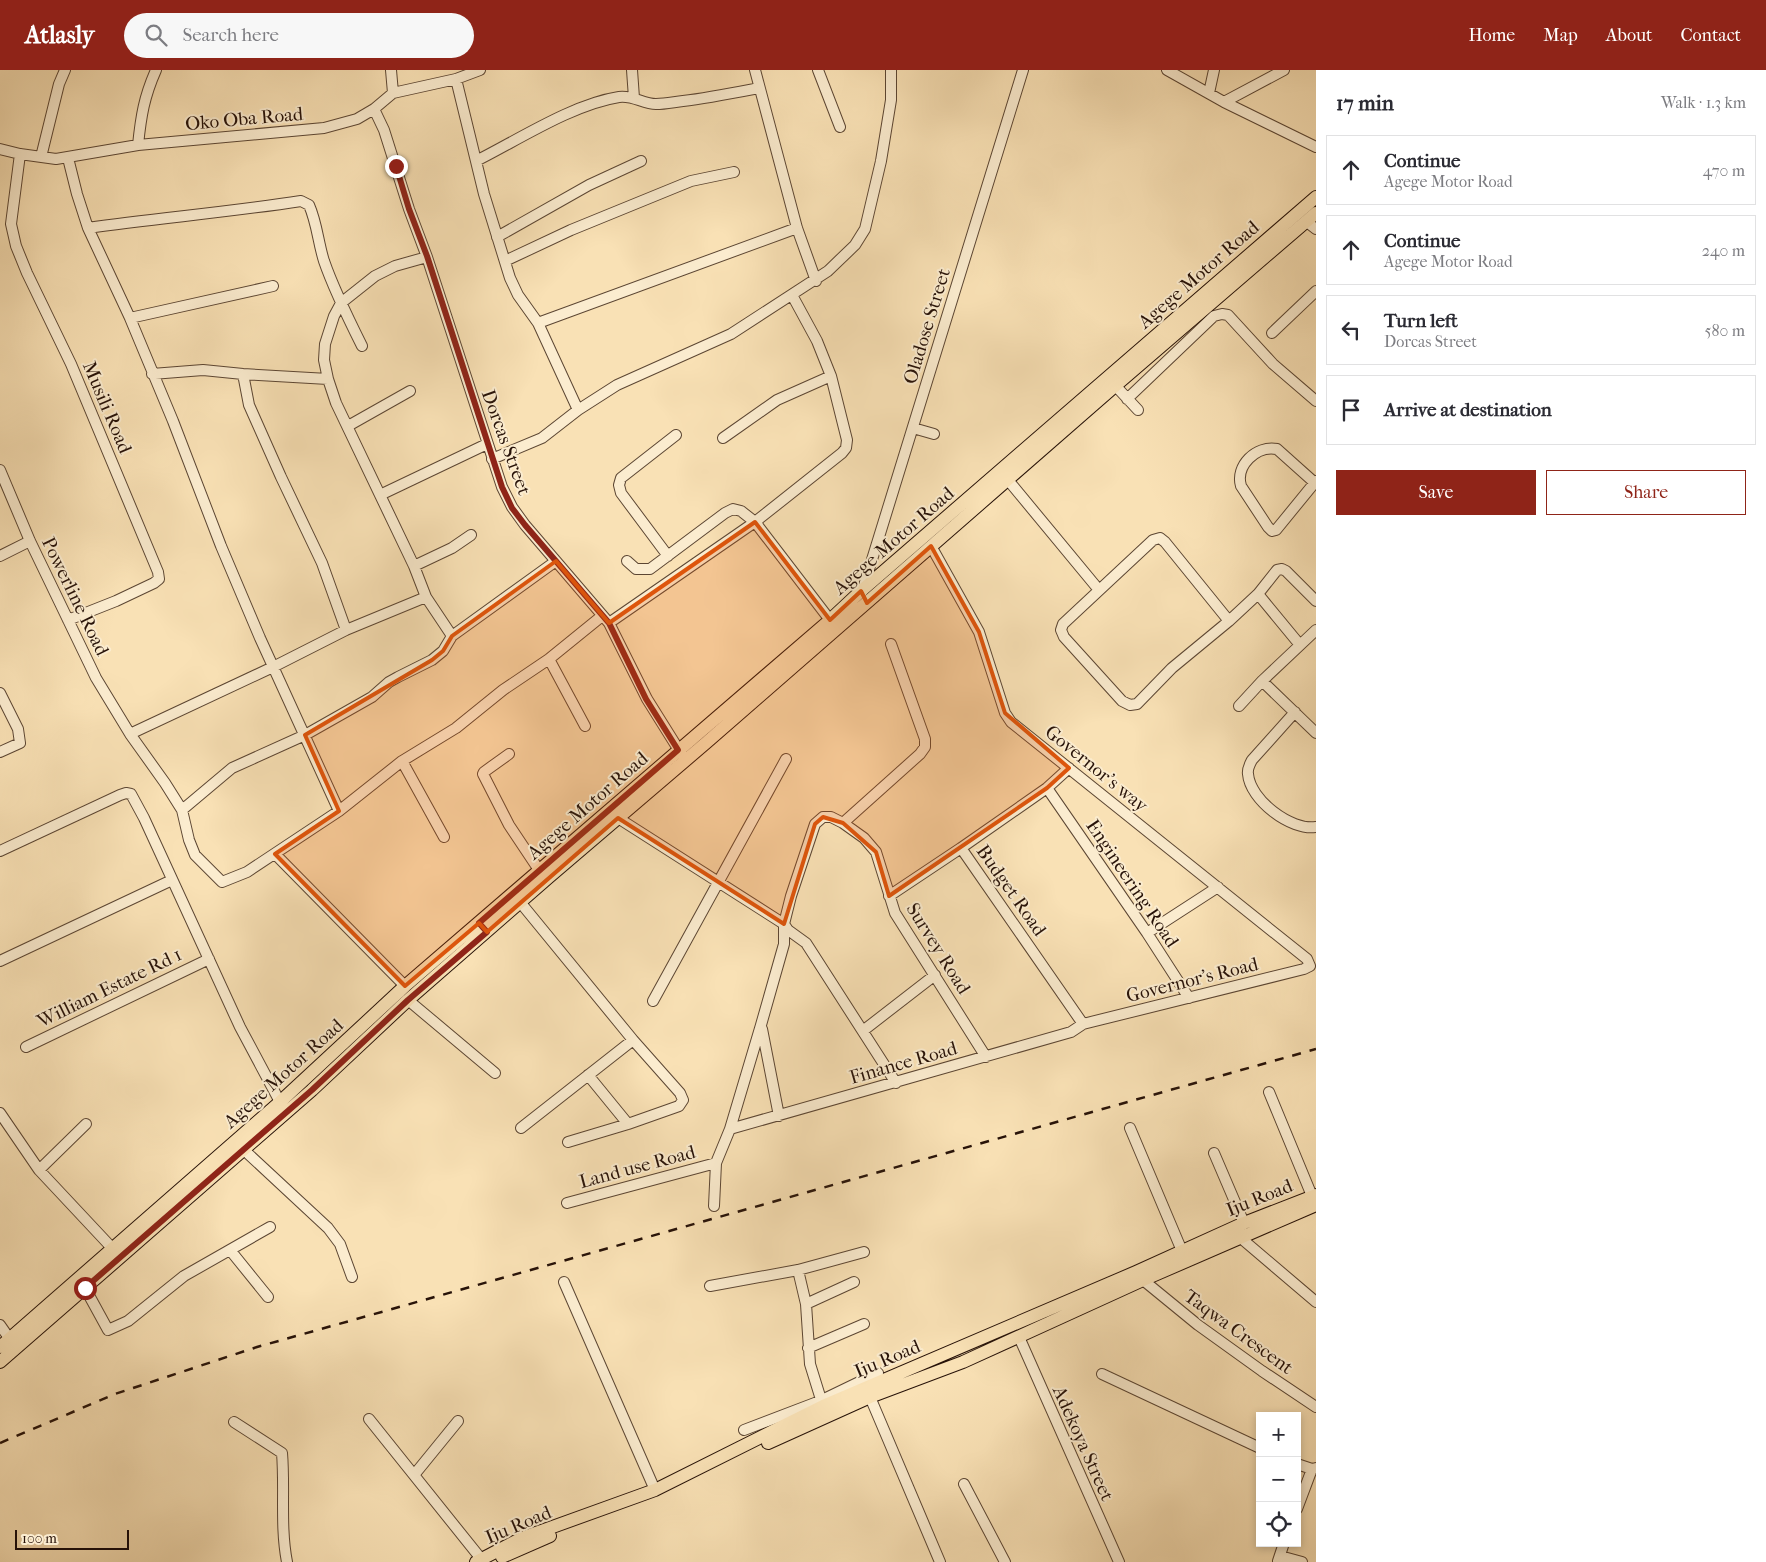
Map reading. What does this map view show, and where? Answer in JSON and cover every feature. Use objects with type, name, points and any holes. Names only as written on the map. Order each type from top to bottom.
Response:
[{"type":"main road","name":"Agege Motor Road","points":[[8,1345],[85,1288],[312,1090],[408,1000],[429,975],[483,928],[539,870],[682,755],[1111,382],[1316,197]]},
{"type":"main road","name":"Agege Motor Road","points":[[483,928],[520,902],[618,818],[682,755],[830,620],[864,597],[931,546],[1008,480],[1111,382],[1313,221]]},
{"type":"main road","name":"Agege Motor Road","points":[[0,1362],[8,1345],[113,1249],[280,1102],[405,986],[429,975]]},
{"type":"main road","name":"Iju Road","points":[[483,1561],[522,1538],[577,1520],[655,1490],[822,1404],[1244,1223],[1315,1199]]},
{"type":"main road","name":"Iju Road","points":[[483,1561],[710,1468],[870,1397],[963,1362],[1019,1338],[1143,1280],[1242,1239],[1315,1199]]},
{"type":"street","points":[[41,157],[59,84],[65,70]]},
{"type":"street","points":[[138,145],[142,109],[156,70]]},
{"type":"street","points":[[391,70],[393,93]]},
{"type":"street","name":"Oko Oba Road","points":[[0,149],[56,159],[138,145],[324,128],[357,119],[374,109],[393,93],[456,79],[480,70]]},
{"type":"street","points":[[632,70],[634,98]]},
{"type":"street","points":[[754,70],[797,228],[816,280]]},
{"type":"street","points":[[818,70],[840,127]]},
{"type":"street","points":[[492,459],[542,438],[578,410],[617,385],[731,334],[816,280],[855,245],[865,229],[872,204],[891,100],[891,70]]},
{"type":"street","name":"Oladose Street","points":[[864,597],[913,428],[1023,70]]},
{"type":"street","points":[[1167,70],[1224,102],[1316,147]]},
{"type":"street","points":[[1209,93],[1214,70]]},
{"type":"street","points":[[1224,102],[1284,70]]},
{"type":"street","points":[[456,79],[484,194],[505,261],[518,295],[538,323],[578,410]]},
{"type":"street","points":[[476,161],[564,115],[608,100],[621,97],[634,98],[644,103],[657,104],[711,98],[759,88]]},
{"type":"street","name":"Dorcas Street","points":[[374,109],[384,130],[409,209],[427,256],[492,459],[512,508],[606,620],[646,699],[682,755]]},
{"type":"street","name":"Musili Road","points":[[20,154],[11,224],[16,246],[74,372],[158,572],[159,579],[116,601],[68,620]]},
{"type":"street","points":[[68,158],[88,228],[130,318],[173,421],[221,546],[273,667],[339,812]]},
{"type":"street","points":[[497,237],[589,185],[641,161]]},
{"type":"street","points":[[505,261],[571,230],[691,181],[734,172]]},
{"type":"street","points":[[88,228],[151,219],[242,210],[301,201],[309,205],[313,213],[324,260],[341,303],[362,346]]},
{"type":"street","points":[[538,323],[797,228]]},
{"type":"street","points":[[427,256],[395,266],[375,276],[341,303],[334,316],[325,344],[324,360],[336,403],[414,566],[426,597],[452,636]]},
{"type":"street","points":[[130,318],[273,286]]},
{"type":"street","points":[[1272,333],[1316,292]]},
{"type":"street","points":[[405,986],[275,854],[339,812],[402,761],[456,728],[503,690],[755,522],[842,454],[846,448],[847,440],[831,376],[818,341],[792,295]]},
{"type":"street","points":[[1126,399],[1214,316],[1222,314],[1228,316],[1273,364],[1316,401]]},
{"type":"street","points":[[152,374],[203,370],[328,379]]},
{"type":"street","points":[[243,374],[249,405],[322,563],[346,630]]},
{"type":"street","points":[[723,438],[777,400],[831,376]]},
{"type":"street","points":[[1111,382],[1138,410]]},
{"type":"street","points":[[348,426],[410,391]]},
{"type":"street","points":[[913,428],[934,434]]},
{"type":"street","points":[[668,556],[621,493],[619,485],[621,478],[676,435]]},
{"type":"street","points":[[380,495],[487,444]]},
{"type":"street","points":[[1271,448],[1277,449],[1315,482],[1276,530],[1272,531],[1241,486],[1239,472],[1255,453],[1271,448]]},
{"type":"street","name":"Powerline Road","points":[[0,470],[30,541],[96,678],[130,734],[182,810],[189,840],[195,855],[222,882],[247,872],[275,854]]},
{"type":"street","points":[[1008,480],[1098,590]]},
{"type":"street","points":[[627,561],[636,569],[650,568],[733,509],[741,511],[755,522],[830,620]]},
{"type":"street","points":[[414,566],[452,548],[471,535]]},
{"type":"street","points":[[1229,620],[1160,538],[1152,540],[1098,590],[1063,624],[1061,630],[1064,637],[1122,701],[1130,705],[1137,704],[1172,668],[1229,620],[1258,594],[1277,570],[1282,568],[1316,600]]},
{"type":"street","points":[[0,556],[30,541]]},
{"type":"street","name":"Governor's way","points":[[931,546],[979,632],[1005,713],[1012,722],[1307,959],[1313,967]]},
{"type":"street","points":[[182,810],[232,768],[305,735],[372,697],[398,676],[432,660],[443,651],[452,636],[556,562]]},
{"type":"street","points":[[1258,594],[1300,644]]},
{"type":"street","points":[[130,734],[273,667],[346,630],[426,597]]},
{"type":"street","points":[[1239,706],[1262,681],[1316,630]]},
{"type":"street","points":[[843,823],[920,754],[925,747],[925,739],[891,644]]},
{"type":"street","points":[[549,659],[585,726]]},
{"type":"street","points":[[1262,681],[1316,733]]},
{"type":"street","points":[[0,693],[18,729],[20,743],[0,752]]},
{"type":"street","points":[[1294,712],[1252,760],[1248,768],[1248,776],[1265,805],[1276,814],[1307,829],[1316,827]]},
{"type":"street","points":[[508,754],[483,774],[509,825],[539,870]]},
{"type":"street","points":[[653,1001],[786,760]]},
{"type":"street","points":[[402,761],[444,837]]},
{"type":"street","points":[[961,848],[1047,788],[1069,768]]},
{"type":"street","name":"Engineering Road","points":[[1047,788],[1147,932],[1189,998]]},
{"type":"street","points":[[0,851],[126,793],[131,794],[240,1027],[280,1102]]},
{"type":"street","name":"Survey Road","points":[[784,924],[815,824],[823,817],[831,817],[843,823],[864,838],[876,852],[895,913],[986,1057]]},
{"type":"street","points":[[618,818],[784,924],[810,946],[896,1083]]},
{"type":"street","name":"Budget Road","points":[[889,896],[961,848],[1083,1024]]},
{"type":"street","points":[[0,961],[172,880]]},
{"type":"street","points":[[1147,932],[1218,887]]},
{"type":"street","points":[[520,902],[633,1040],[680,1093],[682,1100],[679,1106],[568,1142]]},
{"type":"street","name":"Land use Road","points":[[714,1206],[716,1163],[730,1129],[762,1025],[784,944],[784,924]]},
{"type":"street","name":"William Estate Rd 1","points":[[26,1047],[209,959]]},
{"type":"street","name":"Governor's Road","points":[[1083,1024],[1313,967]]},
{"type":"street","points":[[864,1030],[935,975]]},
{"type":"street","points":[[408,1000],[495,1073]]},
{"type":"street","name":"Finance Road","points":[[730,1129],[1071,1032],[1083,1024]]},
{"type":"street","name":"Land use Road","points":[[762,1025],[764,1048],[779,1116]]},
{"type":"street","points":[[521,1128],[633,1040]]},
{"type":"street","points":[[588,1075],[628,1124]]},
{"type":"street","points":[[1269,1092],[1315,1199]]},
{"type":"street","points":[[0,1113],[39,1170],[113,1249]]},
{"type":"street","points":[[39,1170],[86,1124]]},
{"type":"street","points":[[1130,1128],[1182,1251]]},
{"type":"street","points":[[243,1150],[328,1228],[340,1244],[352,1277]]},
{"type":"street","points":[[1214,1153],[1244,1223]]},
{"type":"street","name":"Land use Road","points":[[567,1203],[716,1163]]},
{"type":"street","points":[[85,1288],[108,1330],[128,1321],[184,1276],[270,1227]]},
{"type":"street","points":[[1242,1239],[1316,1302]]},
{"type":"street","points":[[230,1250],[268,1297]]},
{"type":"street","points":[[710,1286],[798,1270],[864,1252]]},
{"type":"street","points":[[798,1270],[806,1304],[810,1364],[822,1404]]},
{"type":"street","name":"Taqwa Crescent","points":[[1143,1280],[1198,1324],[1316,1407]]},
{"type":"street","points":[[564,1282],[655,1490]]},
{"type":"street","points":[[806,1304],[854,1282]]},
{"type":"street","points":[[808,1348],[864,1324]]},
{"type":"street","points":[[0,1325],[8,1345]]},
{"type":"street","name":"Adekoya Street","points":[[1019,1338],[1118,1562]]},
{"type":"street","points":[[744,1430],[822,1404],[878,1373]]},
{"type":"street","points":[[1102,1374],[1256,1446]]},
{"type":"street","points":[[870,1397],[940,1562]]},
{"type":"street","points":[[369,1419],[483,1561]]},
{"type":"street","points":[[414,1475],[458,1421]]},
{"type":"street","points":[[234,1422],[282,1453],[287,1562]]},
{"type":"street","points":[[1300,1502],[1314,1469],[1301,1465]]},
{"type":"street","points":[[964,1484],[1005,1562]]},
{"type":"street","points":[[1283,1547],[1279,1559],[1302,1562]]},
{"type":"highlighted area","points":[[755,522],[830,620],[861,591],[867,603],[931,546],[979,632],[1005,713],[1069,768],[1047,788],[889,896],[876,852],[843,823],[823,817],[815,824],[784,924],[618,818],[487,932],[479,923],[405,986],[275,854],[339,811],[305,735],[432,660],[443,651],[452,636],[556,561],[609,623]]},
{"type":"railway","points":[[0,1443],[115,1394],[257,1347],[1316,1049]]},
{"type":"route","points":[[85,1288],[312,1090],[408,1000],[487,932],[479,923],[678,750],[646,699],[609,623],[512,508],[502,487],[487,444],[396,166]]}]
